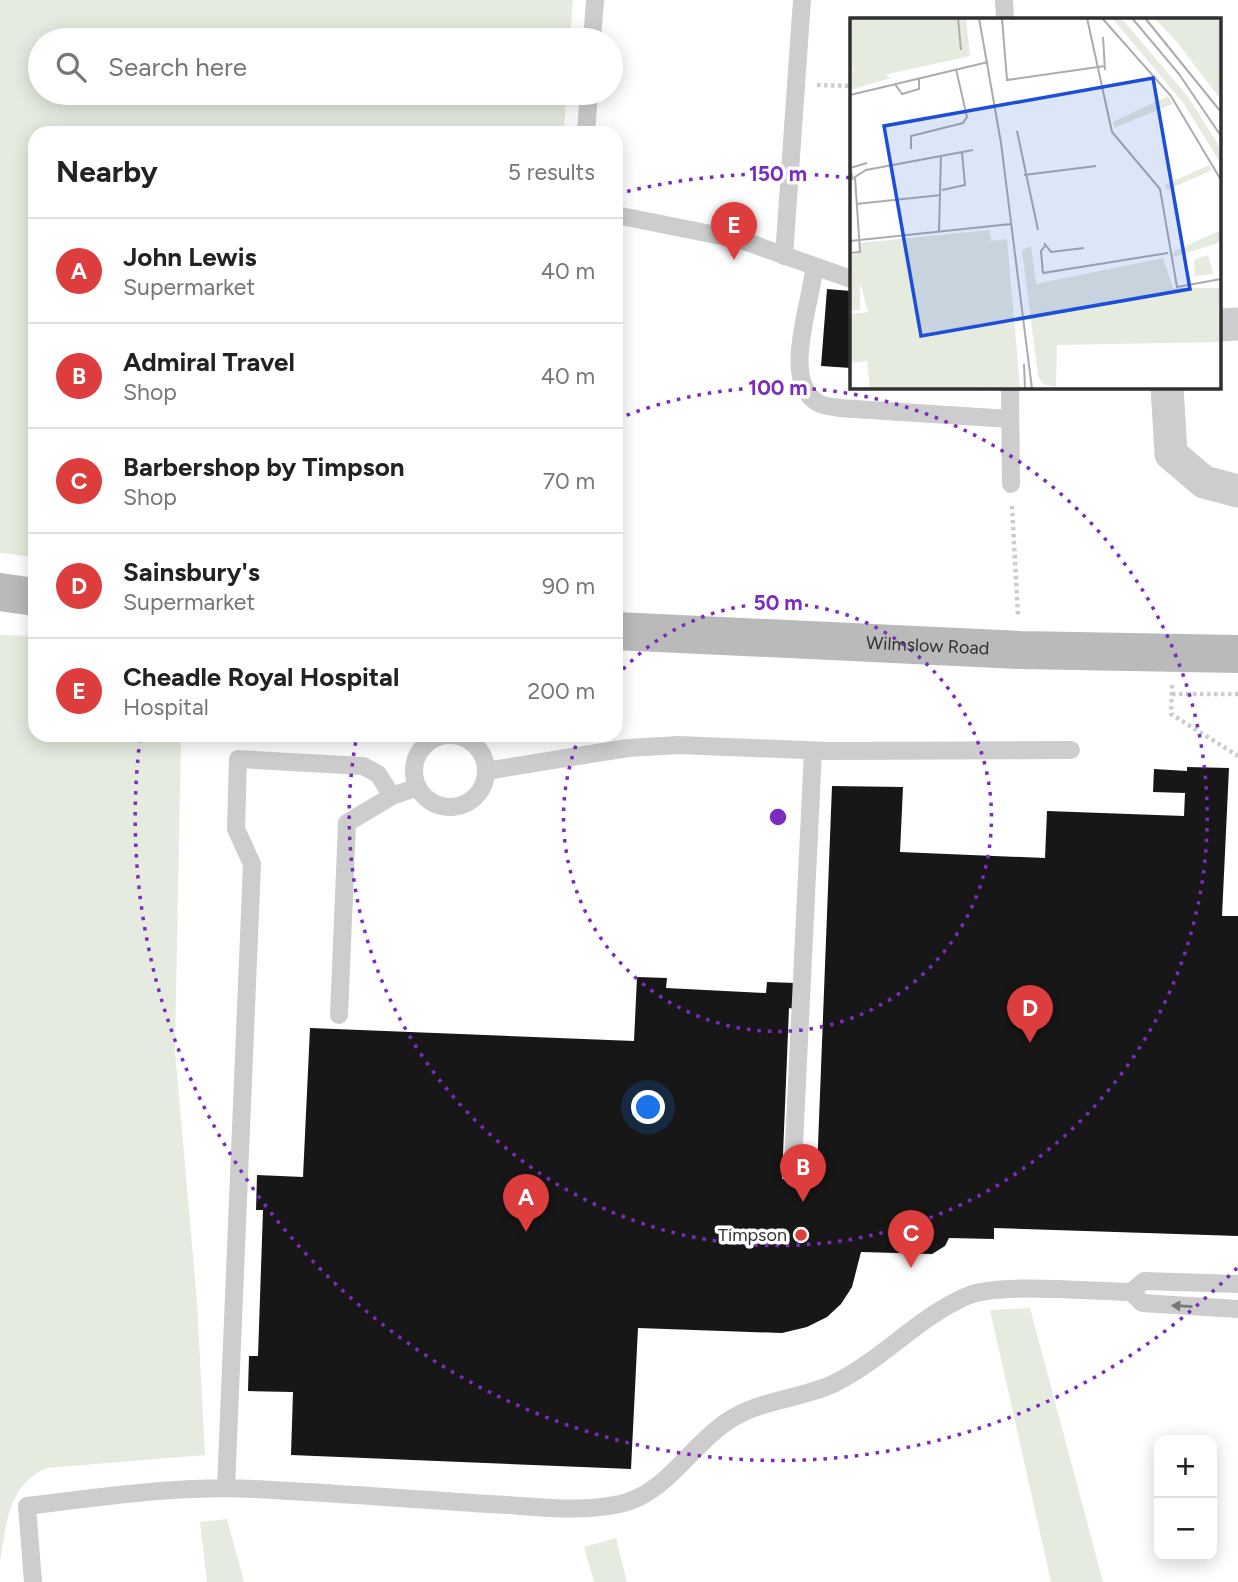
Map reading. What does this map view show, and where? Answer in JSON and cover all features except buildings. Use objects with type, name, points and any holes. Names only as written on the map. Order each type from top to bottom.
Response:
[{"type":"main road","points":[[0,592],[28,598]]},
{"type":"main road","points":[[0,600],[28,599]]},
{"type":"main road","name":"Wilmslow Road","points":[[623,631],[1021,650],[1238,654]]},
{"type":"street","points":[[1220,325],[1238,324]]},
{"type":"street","points":[[1167,388],[1171,454],[1204,482],[1238,491]]},
{"type":"lane","points":[[593,28],[595,0]]},
{"type":"lane","points":[[783,256],[802,0]]},
{"type":"lane","points":[[1004,0],[1004,18]]},
{"type":"lane","points":[[587,126],[588,105]]},
{"type":"lane","points":[[623,216],[741,240],[850,279]]},
{"type":"lane","points":[[814,268],[813,291],[799,349],[800,372],[806,389],[818,403],[839,408],[1010,418]]},
{"type":"lane","points":[[1010,388],[1011,484]]},
{"type":"lane","points":[[428,742],[418,755],[415,776],[418,787],[432,802],[442,806],[461,806],[476,796],[486,771],[478,748],[467,742]]},
{"type":"lane","points":[[486,771],[628,748],[678,746],[813,751],[1071,750]]},
{"type":"lane","points":[[793,1165],[813,751]]},
{"type":"lane","points":[[226,1488],[252,864],[236,829],[238,759],[363,766],[378,774],[392,796]]},
{"type":"lane","points":[[340,1015],[348,823],[392,796],[418,787]]},
{"type":"lane","points":[[33,1582],[27,1506],[226,1488],[538,1506],[598,1507],[622,1504],[645,1496],[699,1442],[727,1421],[759,1404],[827,1387],[848,1377],[920,1323],[970,1294],[1025,1289],[1131,1292],[1144,1281],[1238,1284]]},
{"type":"lane","points":[[1131,1292],[1142,1303],[1238,1309]]},
{"type":"path","points":[[796,85],[850,86]]},
{"type":"path","points":[[1011,484],[1021,650]]},
{"type":"path","points":[[1238,694],[1172,694],[1171,714],[1238,756]]},
{"type":"shaded area","points":[[0,0],[573,0],[571,28],[28,28],[28,105],[565,105],[564,126],[28,126],[28,556],[0,553]]},
{"type":"shaded area","points":[[0,635],[28,636],[28,742],[181,742],[175,1051],[197,1302],[205,1455],[47,1468],[24,1484],[17,1495],[7,1521],[0,1562]]},
{"type":"shaded area","points":[[1030,1308],[1103,1582],[1051,1582],[990,1310]]},
{"type":"shaded area","points":[[227,1519],[244,1582],[207,1582],[200,1522]]},
{"type":"shaded area","points":[[616,1538],[627,1582],[594,1582],[584,1547]]},
{"type":"place","name":"Cheadle Royal Hospital","points":[[734,260]]},
{"type":"place","name":"Sainsbury's","points":[[1030,1043]]},
{"type":"place","name":"Admiral Travel","points":[[803,1202]]},
{"type":"place","name":"John Lewis","points":[[526,1232]]},
{"type":"place","name":"Timpson","points":[[801,1235]]},
{"type":"place","name":"Barbershop by Timpson","points":[[911,1268]]}]
